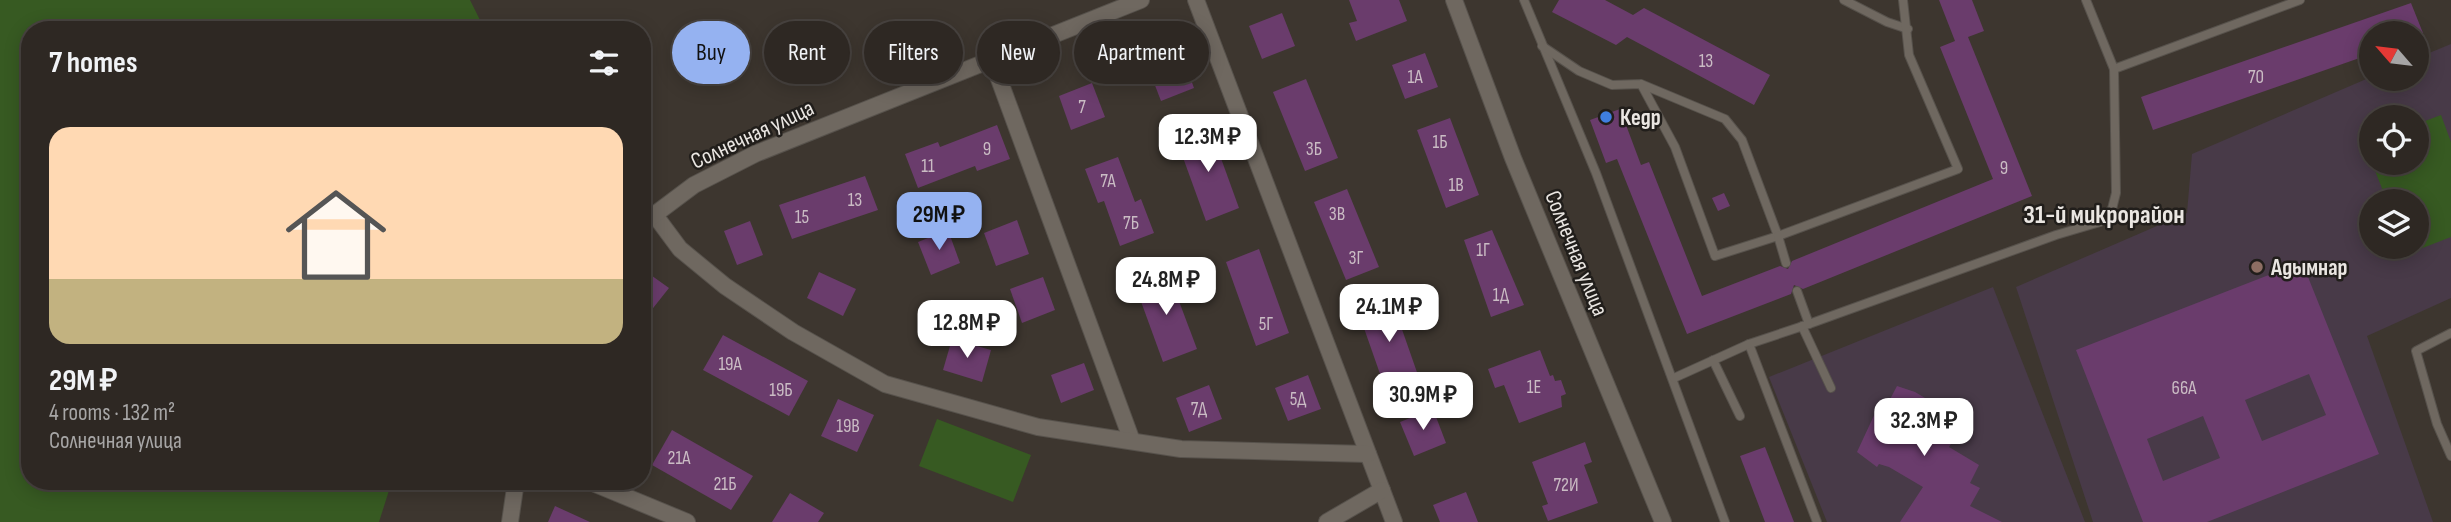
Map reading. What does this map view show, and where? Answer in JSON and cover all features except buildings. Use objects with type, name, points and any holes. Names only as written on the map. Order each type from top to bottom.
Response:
[{"type":"street","name":"Солнечная улица","points":[[1060,33],[1141,0]]},
{"type":"street","points":[[1196,0],[1395,522]]},
{"type":"street","name":"Солнечная улица","points":[[1454,0],[1513,158],[1663,522]]},
{"type":"street","name":"Солнечная улица","points":[[651,217],[694,186],[755,154],[977,66]]},
{"type":"street","points":[[1001,84],[1132,441]]},
{"type":"street","name":"Солнечная улица","points":[[651,222],[680,250],[725,286],[793,332],[885,384],[1038,427],[1181,449],[1368,454]]},
{"type":"street","points":[[510,522],[515,490]]},
{"type":"street","points":[[610,490],[687,522]]},
{"type":"street","points":[[1327,522],[1382,490]]},
{"type":"lane","points":[[1524,0],[1596,173],[1726,522]]},
{"type":"lane","points":[[1844,0],[1887,22],[1908,29]]},
{"type":"lane","points":[[1641,84],[1675,147],[1715,256],[1778,236],[1958,169],[1909,55],[1903,0]]},
{"type":"lane","points":[[1674,378],[1749,344],[2056,235],[2100,222],[2112,209],[2116,193],[2114,69],[2085,0]]},
{"type":"lane","points":[[2114,69],[2301,0]]},
{"type":"lane","points":[[1542,46],[1579,71],[1612,85],[1641,84],[1725,119],[1742,140],[1786,263]]},
{"type":"lane","points":[[1797,291],[1806,325],[1831,388]]},
{"type":"lane","points":[[2451,333],[2416,351],[2437,424],[2451,456]]},
{"type":"lane","points":[[1749,344],[1816,522]]},
{"type":"lane","points":[[1713,360],[1740,416]]},
{"type":"shaded area","name":"Адымнар","points":[[2451,44],[2451,298],[2367,336],[2433,522],[2093,522],[2016,287],[2187,213],[2192,154],[2359,82],[2359,91],[2429,91],[2429,53]]},
{"type":"shaded area","points":[[1993,287],[2085,522],[1827,522],[1769,377]]},
{"type":"green space","points":[[0,0],[470,0],[480,21],[21,21],[21,490],[389,490],[379,522],[0,522]]},
{"type":"green space","points":[[2441,115],[2451,142],[2451,237],[2429,246],[2429,189],[2382,189],[2377,175],[2429,175],[2429,120]]},
{"type":"green space","points":[[937,419],[1031,455],[1013,502],[919,466]]},
{"type":"place","name":"Кедр","points":[[1606,117]]},
{"type":"place","name":"Адымнар","points":[[2257,267]]},
{"type":"district","name":"31-й микрорайон","points":[[2104,214]]}]
